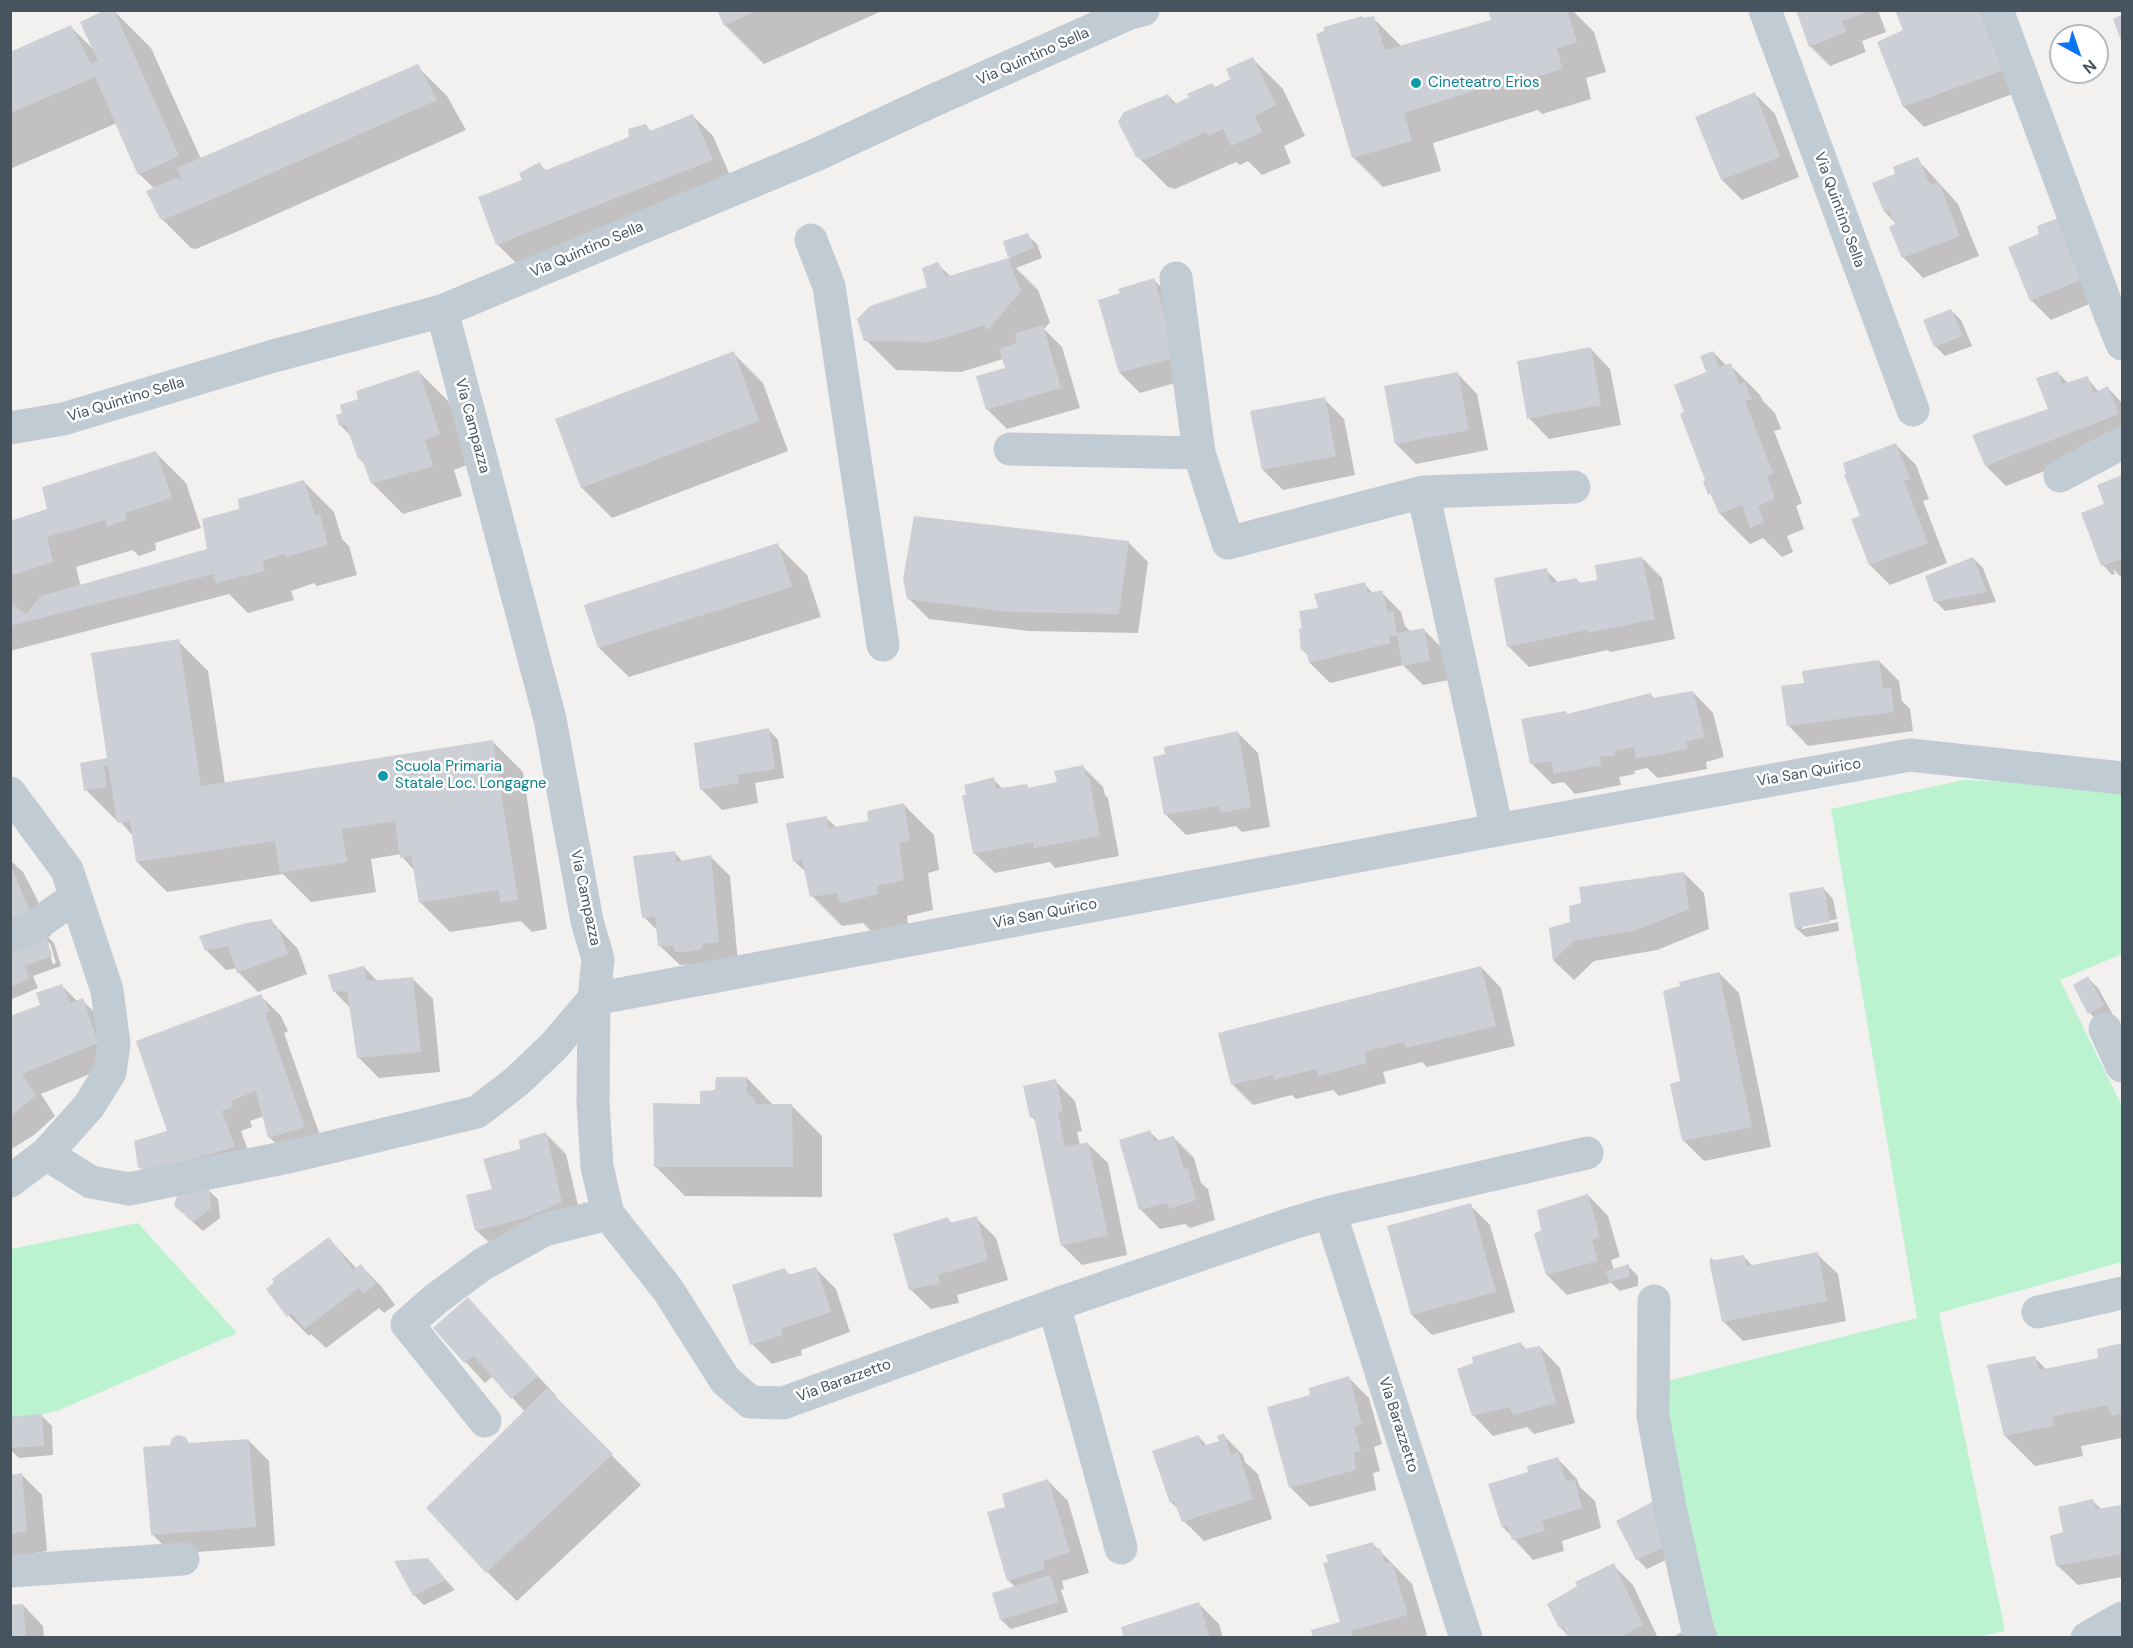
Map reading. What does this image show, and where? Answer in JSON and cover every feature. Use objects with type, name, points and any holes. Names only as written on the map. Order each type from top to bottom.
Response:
[{"type":"street","name":"Via Quintino Sella","points":[[10,428],[63,419],[270,357],[442,311],[818,154],[1130,13],[1143,10]]},
{"type":"street","name":"Via Quintino Sella","points":[[1765,10],[1913,410]]},
{"type":"street","points":[[1997,10],[2122,344]]},
{"type":"street","points":[[811,240],[829,286],[883,645]]},
{"type":"street","points":[[1176,278],[1199,453],[1228,543],[1423,492],[1574,487]]},
{"type":"street","name":"Via Campazza","points":[[442,311],[550,719],[587,921],[598,959],[594,999]]},
{"type":"street","points":[[2061,476],[2122,443]]},
{"type":"street","points":[[1010,449],[1199,453]]},
{"type":"street","points":[[1423,492],[1497,830]]},
{"type":"street","name":"Via San Quirico","points":[[594,999],[1910,755],[2122,778]]},
{"type":"street","points":[[10,793],[67,870],[107,990],[114,1044],[110,1072],[89,1106],[46,1154],[10,1181]]},
{"type":"street","points":[[10,937],[31,928],[76,897]]},
{"type":"street","points":[[46,1154],[92,1182],[129,1189],[293,1156],[477,1112],[516,1082],[546,1054],[594,999]]},
{"type":"street","name":"Via Barazzetto","points":[[594,999],[593,1102],[597,1167],[608,1214],[668,1290],[725,1380],[750,1402],[783,1403],[1054,1305],[1330,1212],[1587,1153]]},
{"type":"street","points":[[2105,1029],[2122,1066]]},
{"type":"street","name":"Via Barazzetto","points":[[1330,1212],[1466,1638]]},
{"type":"street","points":[[485,1421],[407,1324],[437,1298],[483,1264],[544,1230],[608,1214]]},
{"type":"street","points":[[2038,1312],[2122,1293]]},
{"type":"street","points":[[1653,1301],[1653,1416],[1671,1512],[1696,1627],[1701,1638]]},
{"type":"street","points":[[1054,1305],[1121,1548]]},
{"type":"street","points":[[10,1571],[183,1559]]},
{"type":"street","points":[[2087,1638],[2122,1618]]},
{"type":"green space","points":[[1963,780],[2122,785],[2122,954],[2060,980],[2122,1106],[2122,1262],[1939,1313],[2005,1631],[1972,1638],[1718,1637],[1705,1609],[1659,1383],[1917,1318],[1831,809]]},
{"type":"green space","points":[[138,1223],[237,1333],[57,1411],[11,1420],[11,1249]]},
{"type":"building","points":[[105,10],[114,10],[179,156],[138,175],[95,77],[10,113],[10,52],[71,25],[91,64],[98,61],[80,22]]},
{"type":"building","points":[[717,10],[758,10],[724,26]]},
{"type":"building","name":"Cineteatro Erios","points":[[1488,10],[1567,10],[1577,42],[1557,48],[1562,69],[1511,85],[1509,80],[1404,113],[1412,141],[1352,158],[1316,34],[1324,31],[1324,27],[1362,16],[1363,18],[1374,16],[1385,50],[1491,20]]},
{"type":"building","points":[[1796,10],[1869,11],[1842,21],[1846,32],[1809,47]]},
{"type":"building","points":[[1895,10],[1984,10],[2007,69],[1903,107],[1877,42],[1903,30]]},
{"type":"building","points":[[2122,15],[2122,43],[2113,19]]},
{"type":"building","points":[[1253,57],[1276,105],[1255,116],[1262,132],[1231,146],[1223,129],[1208,136],[1206,132],[1145,160],[1136,157],[1118,122],[1124,112],[1168,94],[1173,105],[1189,97],[1187,94],[1212,83],[1215,87],[1230,79],[1226,69]]},
{"type":"building","points":[[418,64],[437,100],[213,199],[160,219],[146,191],[176,178],[182,181],[177,168]]},
{"type":"building","points":[[1755,92],[1780,157],[1721,180],[1695,117]]},
{"type":"building","points":[[693,114],[713,160],[496,245],[478,197],[522,180],[519,173],[540,162],[544,171],[629,137],[628,129],[646,124],[650,131]]},
{"type":"building","points":[[1918,157],[1930,185],[1939,182],[1960,236],[1902,258],[1889,227],[1895,224],[1889,210],[1884,212],[1872,183],[1895,174],[1893,167]]},
{"type":"building","points":[[2061,217],[2085,278],[2030,301],[2008,247],[2039,234],[2037,226]]},
{"type":"building","points":[[1028,233],[1034,248],[1008,258],[1003,241]]},
{"type":"building","points":[[1008,258],[1021,291],[989,329],[986,329],[985,325],[930,342],[864,341],[857,319],[870,306],[927,287],[922,268],[938,262],[946,277]]},
{"type":"building","points":[[1154,278],[1177,357],[1119,373],[1098,300],[1120,293],[1118,289]]},
{"type":"building","points":[[1951,309],[1963,336],[1934,347],[1923,320]]},
{"type":"building","points":[[1043,325],[1061,388],[986,410],[976,376],[1005,368],[999,349],[1017,343],[1015,333]]},
{"type":"building","points":[[1591,347],[1601,405],[1527,419],[1517,361]]},
{"type":"building","points":[[734,351],[759,421],[581,488],[555,419]]},
{"type":"building","points":[[1713,351],[1719,367],[1731,363],[1739,384],[1745,382],[1752,399],[1745,401],[1773,473],[1767,476],[1775,499],[1758,506],[1764,522],[1750,528],[1742,505],[1719,514],[1711,494],[1708,495],[1703,482],[1705,480],[1680,414],[1684,412],[1674,385],[1706,372],[1700,356]]},
{"type":"building","points":[[419,370],[440,434],[425,440],[433,466],[371,484],[362,459],[358,459],[346,425],[339,426],[336,415],[342,413],[340,405],[358,399],[356,391]]},
{"type":"building","points":[[2058,371],[2062,384],[2088,376],[2093,393],[2108,386],[2119,414],[1985,466],[1972,435],[2048,409],[2036,378]]},
{"type":"building","points":[[1458,372],[1469,430],[1395,444],[1384,386]]},
{"type":"building","points":[[1325,397],[1336,456],[1262,470],[1250,411]]},
{"type":"building","points":[[1896,443],[1910,479],[1904,481],[1928,543],[1869,565],[1851,519],[1860,516],[1844,475],[1846,474],[1843,463]]},
{"type":"building","points":[[156,451],[172,498],[125,513],[127,520],[107,526],[105,520],[47,537],[53,562],[10,576],[10,521],[47,509],[42,487]]},
{"type":"building","points":[[2122,475],[2122,559],[2101,566],[2081,513],[2104,504],[2097,485]]},
{"type":"building","points":[[304,480],[315,515],[320,514],[328,545],[262,561],[265,571],[216,583],[213,574],[10,626],[10,607],[13,604],[26,614],[41,596],[207,549],[202,519],[239,509],[238,499]]},
{"type":"building","points":[[914,516],[1129,541],[1119,614],[1008,612],[907,599],[903,579]]},
{"type":"building","points":[[778,543],[792,587],[598,648],[584,605]]},
{"type":"building","points":[[1642,557],[1655,619],[1588,633],[1587,630],[1507,647],[1494,578],[1547,568],[1550,583],[1577,578],[1578,583],[1597,580],[1595,565]]},
{"type":"building","points":[[1973,557],[1987,592],[1934,602],[1925,576]]},
{"type":"building","points":[[1365,582],[1368,593],[1382,590],[1388,612],[1393,611],[1397,633],[1424,628],[1430,660],[1402,666],[1397,635],[1389,637],[1391,643],[1309,663],[1306,650],[1301,651],[1299,628],[1302,629],[1299,611],[1318,608],[1314,594]]},
{"type":"building","name":"Scuola Primaria Statale Loc. Longagne","points":[[179,639],[201,786],[493,740],[518,900],[500,903],[499,890],[419,903],[411,856],[400,858],[395,821],[342,829],[347,862],[280,873],[275,841],[136,862],[130,821],[117,823],[108,765],[104,766],[107,787],[84,791],[80,763],[107,758],[91,653]]},
{"type":"building","points":[[1879,660],[1883,688],[1891,688],[1894,712],[1787,726],[1781,686],[1804,683],[1802,671]]},
{"type":"building","points":[[1693,691],[1705,737],[1686,742],[1688,749],[1636,759],[1633,747],[1615,751],[1615,755],[1600,757],[1601,765],[1554,774],[1551,761],[1530,764],[1521,719],[1566,711],[1567,714],[1651,693],[1652,698]]},
{"type":"building","points":[[769,728],[775,769],[737,775],[739,783],[700,790],[694,743]]},
{"type":"building","points":[[1238,731],[1251,807],[1221,813],[1218,806],[1164,815],[1153,757],[1165,754],[1164,747]]},
{"type":"building","points":[[1083,765],[1086,777],[1089,777],[1100,836],[1034,848],[1033,842],[973,854],[962,795],[966,795],[964,785],[994,777],[996,789],[1027,784],[1028,788],[1057,782],[1054,771]]},
{"type":"building","points":[[904,803],[910,840],[899,843],[904,880],[877,886],[878,894],[840,903],[837,893],[810,897],[802,860],[793,862],[786,823],[827,816],[828,828],[868,821],[867,811]]},
{"type":"building","points":[[675,851],[676,862],[711,855],[719,942],[703,944],[701,949],[688,952],[674,952],[674,946],[658,946],[655,917],[642,918],[633,856]]},
{"type":"building","points":[[10,864],[32,916],[10,924]]},
{"type":"building","points":[[1684,872],[1689,909],[1637,930],[1574,941],[1553,961],[1549,928],[1570,922],[1569,906],[1581,903],[1579,887]]},
{"type":"building","points":[[1824,887],[1830,922],[1795,928],[1789,893]]},
{"type":"building","points":[[272,919],[274,928],[278,928],[288,954],[237,973],[228,946],[205,951],[199,936],[246,923]]},
{"type":"building","points":[[45,931],[52,956],[25,966],[29,979],[10,987],[10,951]]},
{"type":"building","points":[[364,966],[367,981],[413,977],[421,1052],[357,1058],[347,991],[333,992],[328,975]]},
{"type":"building","points":[[1481,966],[1496,1026],[1406,1048],[1404,1042],[1364,1052],[1367,1063],[1318,1076],[1316,1069],[1274,1080],[1273,1075],[1231,1085],[1218,1033]]},
{"type":"building","points":[[1719,972],[1752,1127],[1682,1141],[1670,1084],[1680,1081],[1663,991],[1680,986],[1679,982]]},
{"type":"building","points":[[2088,976],[2104,1005],[2088,1014],[2073,985]]},
{"type":"building","points":[[62,984],[70,1003],[83,998],[98,1043],[22,1074],[36,1095],[10,1117],[10,1016],[40,1005],[36,993]]},
{"type":"building","points":[[261,994],[270,1011],[265,1013],[305,1127],[268,1138],[256,1091],[231,1101],[233,1107],[222,1111],[235,1147],[147,1172],[138,1167],[134,1141],[167,1131],[136,1041]]},
{"type":"building","points":[[716,1077],[747,1077],[747,1094],[753,1097],[756,1104],[792,1104],[793,1167],[654,1167],[653,1103],[700,1104],[700,1091],[715,1090]]},
{"type":"building","points":[[1056,1079],[1063,1112],[1058,1112],[1065,1147],[1088,1142],[1108,1235],[1061,1246],[1034,1117],[1030,1118],[1023,1086]]},
{"type":"building","points":[[1150,1130],[1154,1141],[1174,1136],[1184,1169],[1188,1168],[1196,1200],[1169,1209],[1167,1203],[1139,1210],[1119,1140]]},
{"type":"building","points":[[546,1132],[562,1202],[525,1218],[475,1231],[466,1195],[492,1189],[483,1159],[520,1149],[519,1140]]},
{"type":"building","points":[[209,1188],[211,1208],[193,1222],[174,1206],[176,1198],[181,1193]]},
{"type":"building","points":[[1588,1194],[1600,1237],[1592,1240],[1598,1261],[1546,1275],[1534,1234],[1541,1230],[1537,1210]]},
{"type":"building","points":[[1471,1203],[1496,1292],[1411,1315],[1387,1226]]},
{"type":"building","points":[[977,1216],[988,1260],[938,1275],[940,1283],[909,1290],[893,1234],[948,1217],[950,1223]]},
{"type":"building","points":[[329,1237],[353,1270],[361,1264],[376,1284],[363,1294],[359,1288],[305,1329],[292,1313],[287,1317],[266,1289],[274,1282],[272,1279]]},
{"type":"building","points":[[1818,1252],[1827,1301],[1722,1322],[1709,1261],[1744,1255],[1747,1266]]},
{"type":"building","points":[[1629,1264],[1629,1277],[1609,1282],[1606,1271]]},
{"type":"building","points":[[816,1267],[831,1312],[781,1329],[783,1335],[750,1345],[732,1285],[785,1268],[788,1275]]},
{"type":"building","points":[[468,1297],[538,1376],[511,1399],[474,1356],[464,1363],[433,1328]]},
{"type":"building","points":[[1521,1342],[1523,1349],[1540,1346],[1556,1403],[1513,1415],[1510,1407],[1472,1416],[1457,1369],[1473,1363],[1472,1357]]},
{"type":"building","points":[[2122,1343],[2122,1413],[2112,1416],[2107,1405],[2052,1417],[2054,1426],[2004,1436],[1987,1365],[2035,1356],[2039,1370],[2098,1358],[2097,1349]]},
{"type":"building","points":[[1349,1376],[1362,1424],[1354,1427],[1361,1451],[1354,1453],[1356,1470],[1289,1488],[1267,1407],[1310,1395],[1309,1388]]},
{"type":"building","points":[[547,1388],[613,1454],[486,1573],[426,1508]]},
{"type":"building","points":[[42,1414],[44,1446],[10,1448],[10,1417]]},
{"type":"building","points":[[1224,1433],[1231,1455],[1238,1452],[1253,1499],[1182,1522],[1174,1501],[1170,1503],[1152,1451],[1199,1435],[1202,1446],[1219,1441],[1217,1436]]},
{"type":"building","points":[[178,1435],[185,1437],[189,1443],[249,1439],[256,1527],[151,1535],[143,1447],[170,1445],[172,1438]]},
{"type":"building","points":[[1558,1457],[1566,1481],[1575,1480],[1582,1508],[1542,1521],[1545,1531],[1512,1540],[1507,1526],[1502,1528],[1488,1484],[1528,1472],[1527,1466]]},
{"type":"building","points":[[22,1473],[27,1531],[10,1534],[10,1475]]},
{"type":"building","points":[[1048,1479],[1070,1552],[1043,1561],[1045,1569],[1007,1581],[987,1512],[1005,1507],[1002,1494]]},
{"type":"building","points":[[2093,1499],[2096,1509],[2122,1505],[2122,1554],[2056,1566],[2050,1536],[2063,1532],[2058,1507]]},
{"type":"building","points":[[1654,1501],[1663,1548],[1636,1560],[1616,1521]]},
{"type":"building","points":[[1373,1542],[1375,1549],[1380,1548],[1385,1563],[1392,1562],[1408,1615],[1351,1631],[1352,1638],[1313,1638],[1311,1630],[1340,1622],[1323,1563],[1328,1562],[1326,1555]]},
{"type":"building","points":[[428,1558],[446,1580],[413,1596],[394,1561]]},
{"type":"building","points":[[1614,1563],[1643,1625],[1619,1638],[1569,1638],[1563,1626],[1559,1628],[1547,1604],[1577,1586],[1575,1582]]},
{"type":"building","points":[[1050,1575],[1059,1602],[1000,1620],[992,1593]]},
{"type":"building","points":[[1199,1602],[1210,1638],[1124,1638],[1121,1627]]},
{"type":"building","points":[[23,1604],[26,1638],[10,1638],[10,1605]]},
{"type":"place","name":"Cineteatro Erios","points":[[1416,83]]},
{"type":"place","name":"Scuola Primaria Statale Loc. Longagne","points":[[383,776]]}]
